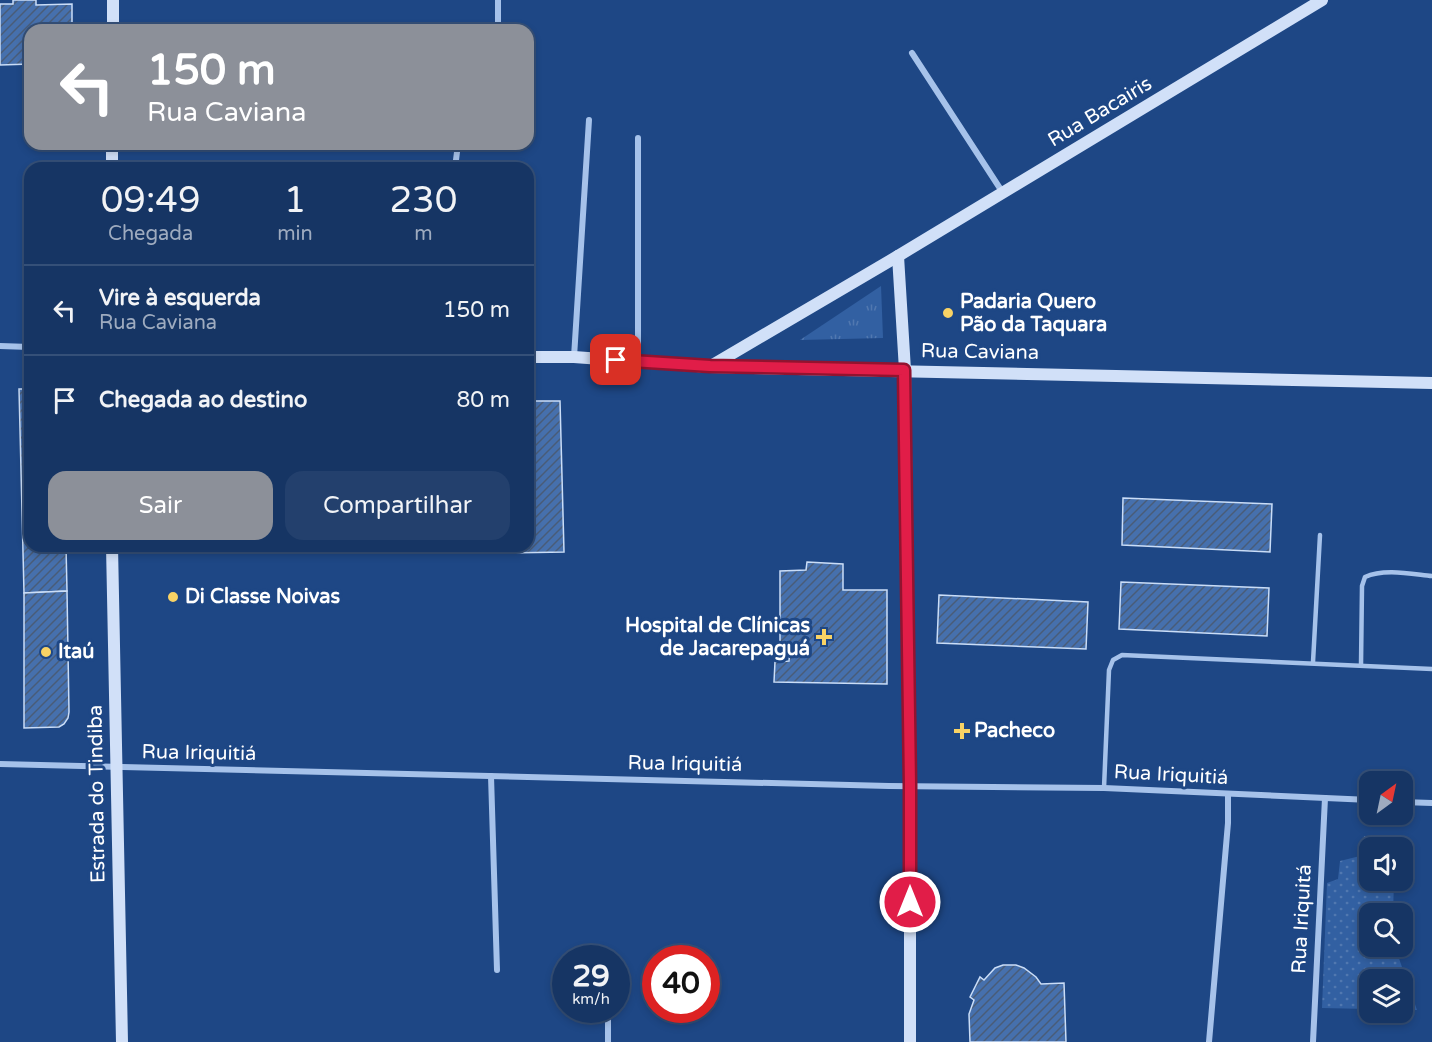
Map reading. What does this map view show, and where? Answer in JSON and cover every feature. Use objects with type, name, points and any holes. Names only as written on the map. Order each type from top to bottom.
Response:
[{"type":"street","points":[[112,24],[113,0]]},
{"type":"street","points":[[498,0],[498,24]]},
{"type":"street","name":"Rua Bacairis","points":[[710,366],[898,256],[1322,0]]},
{"type":"street","points":[[912,53],[1003,193]]},
{"type":"street","points":[[574,357],[589,120]]},
{"type":"street","points":[[638,138],[638,362]]},
{"type":"street","points":[[898,256],[904,370],[910,785],[910,1042]]},
{"type":"street","points":[[0,346],[24,347]]},
{"type":"street","name":"Rua Caviana","points":[[534,357],[574,357],[710,366],[1432,383]]},
{"type":"street","name":"Estrada do Tindiba","points":[[112,552],[122,1042]]},
{"type":"street","name":"Rua Iriquitiá","points":[[0,765],[1104,788],[1359,800]]},
{"type":"street","points":[[491,776],[497,970]]},
{"type":"street","points":[[1209,1042],[1228,823],[1228,794]]},
{"type":"street","name":"Rua Iriquitá","points":[[1313,1042],[1324,798]]},
{"type":"street","points":[[1413,802],[1432,803]]},
{"type":"street","points":[[608,1023],[608,1042]]},
{"type":"lane","points":[[1313,662],[1320,536]]},
{"type":"lane","points":[[1361,665],[1362,585],[1365,578],[1372,574],[1382,573],[1432,576]]},
{"type":"lane","points":[[1104,788],[1109,670],[1113,660],[1122,655],[1432,669]]},
{"type":"green space","points":[[881,286],[883,338],[800,340]]},
{"type":"green space","points":[[1359,856],[1359,891],[1394,891],[1393,903],[1359,903],[1359,957],[1398,957],[1403,969],[1359,969],[1359,1009],[1322,1008],[1327,883],[1338,879],[1340,861]]},
{"type":"green space","points":[[1413,999],[1417,1010],[1413,1010]]},
{"type":"building","points":[[13,0],[36,0],[36,5],[72,4],[72,24],[24,24],[24,64],[0,65],[0,4],[13,4]]},
{"type":"building","points":[[19,389],[24,389],[24,552],[66,552],[67,591],[24,593]]},
{"type":"building","points":[[534,401],[560,401],[564,552],[505,553],[534,552]]},
{"type":"building","points":[[1123,498],[1272,504],[1270,552],[1122,545]]},
{"type":"building","points":[[807,562],[843,564],[843,590],[887,590],[887,684],[774,682],[775,662],[789,661],[790,649],[780,648],[780,571],[806,570]]},
{"type":"building","points":[[1121,582],[1269,588],[1267,636],[1119,629]]},
{"type":"building","name":"Itaú","points":[[67,591],[68,718],[59,727],[24,728],[24,593]]},
{"type":"building","points":[[939,595],[1088,602],[1086,649],[937,643]]},
{"type":"building","points":[[1003,965],[1016,965],[1024,968],[1041,984],[1064,983],[1066,1042],[970,1042],[969,1014],[974,1000],[970,997],[980,977],[984,980],[995,968]]},
{"type":"place","name":"Padaria Quero Pão da Taquara","points":[[948,313]]},
{"type":"place","name":"Di Classe Noivas","points":[[173,597]]},
{"type":"place","name":"Hospital de Clínicas de Jacarepaguá","points":[[824,637]]},
{"type":"place","name":"Itaú","points":[[46,652]]},
{"type":"place","name":"Pacheco","points":[[962,731]]},
{"type":"route","points":[[616,360],[710,366],[904,370],[910,902]]}]
